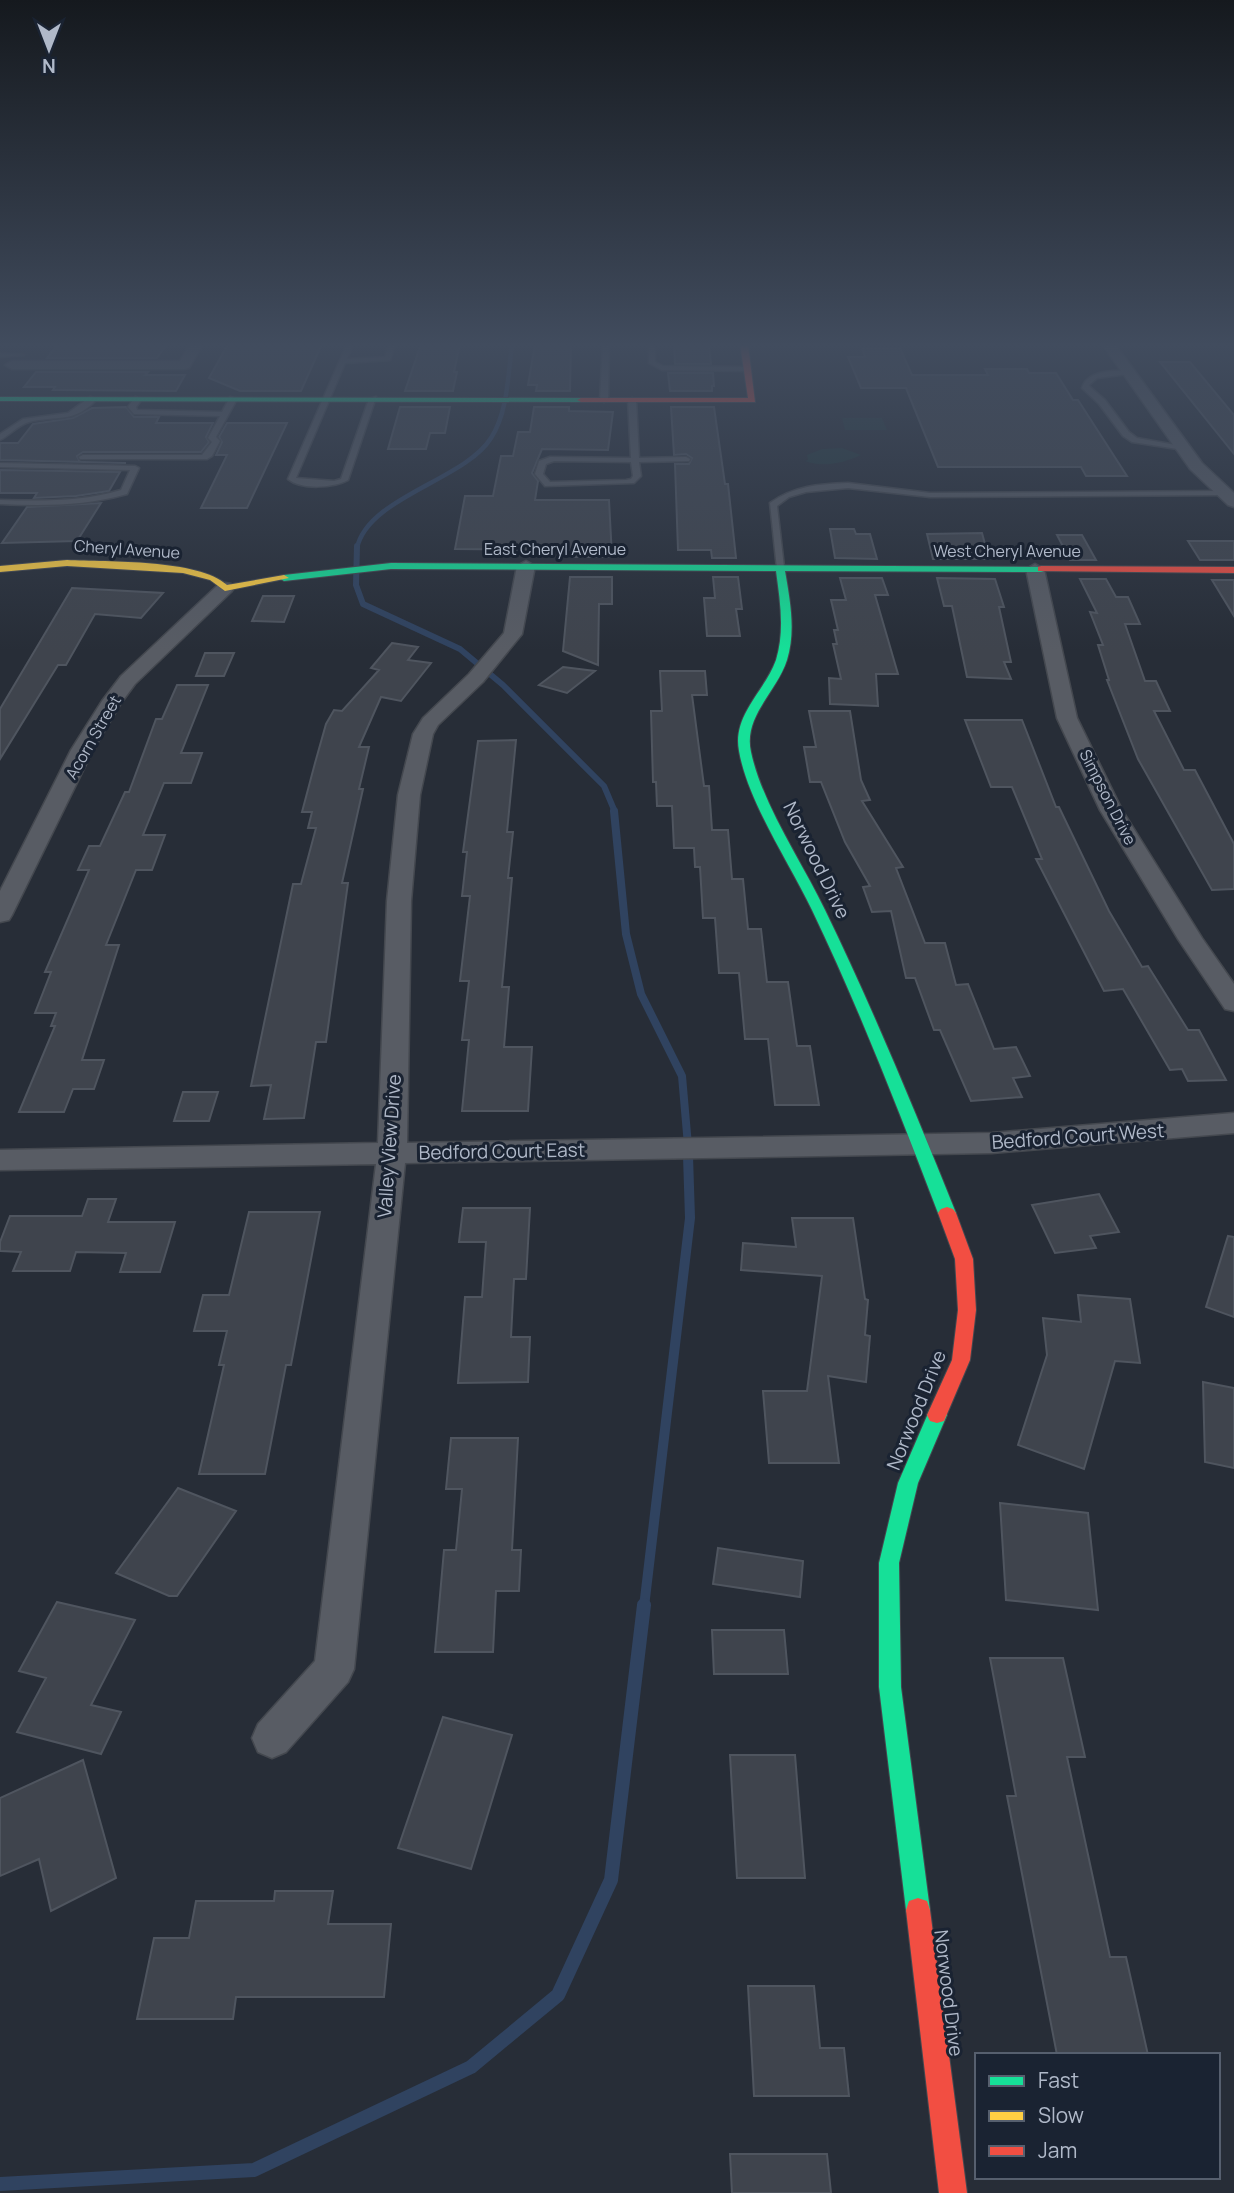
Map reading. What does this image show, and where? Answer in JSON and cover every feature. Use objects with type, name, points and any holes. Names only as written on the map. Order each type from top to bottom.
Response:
[{"type":"street","points":[[1181,448],[1229,498]]},
{"type":"street","points":[[1205,476],[1234,476]]},
{"type":"street","name":"Cheryl Avenue","points":[[0,569],[67,563],[183,569],[214,578],[225,588]]},
{"type":"street","name":"Valley View Drive","points":[[272,1738],[334,1669],[392,1153],[399,901],[409,795],[426,728],[485,668],[513,634],[526,566]]},
{"type":"street","name":"East Cheryl Avenue","points":[[225,588],[365,567],[780,567]]},
{"type":"street","name":"West Cheryl Avenue","points":[[780,567],[1234,569]]},
{"type":"street","name":"Norwood Drive","points":[[780,567],[787,617],[781,662],[764,689],[743,736],[748,766],[818,909],[921,1144],[964,1259],[967,1310],[961,1360],[908,1483],[889,1563],[890,1687],[953,2193]]},
{"type":"street","name":"Simpson Drive","points":[[1035,569],[1067,718],[1111,810],[1190,939],[1234,1003]]},
{"type":"street","name":"Acorn Street","points":[[0,915],[82,750],[112,701],[128,680],[225,588]]},
{"type":"street","name":"Bedford Court West","points":[[921,1144],[1005,1142],[1234,1123]]},
{"type":"street","name":"Bedford Court East","points":[[0,1160],[921,1144]]},
{"type":"lane","points":[[0,457],[204,457],[213,446]]},
{"type":"lane","points":[[305,446],[292,479],[297,482],[334,483],[344,480],[356,446]]},
{"type":"lane","points":[[634,446],[635,460],[637,476],[634,481],[555,485],[544,482],[539,474],[542,463],[553,459],[635,460],[686,459]]},
{"type":"lane","points":[[1171,446],[1181,448]]},
{"type":"lane","points":[[0,465],[135,468],[124,492],[106,499],[78,502],[0,502]]},
{"type":"lane","points":[[780,567],[773,505],[781,496],[798,490],[833,487],[894,489],[930,495],[1089,494],[1229,498]]},
{"type":"green space","points":[[842,448],[861,455],[833,464],[805,461],[808,460],[807,455],[822,449]]},
{"type":"building","points":[[0,446],[206,446],[201,452],[83,452],[77,456],[80,462],[0,460]]},
{"type":"building","points":[[220,446],[276,446],[247,508],[201,508],[227,455],[216,455]]},
{"type":"building","points":[[389,446],[427,446],[426,449],[388,449]]},
{"type":"building","points":[[515,446],[608,446],[608,450],[542,449],[532,473],[538,481],[535,500],[609,500],[612,557],[571,557],[572,550],[455,549],[465,496],[493,496],[501,456],[513,456]]},
{"type":"building","points":[[673,446],[720,446],[725,484],[728,484],[736,558],[712,558],[711,550],[678,550],[675,464],[689,464],[692,458],[686,454],[674,455]]},
{"type":"building","points":[[930,446],[1108,446],[1127,476],[1086,476],[1081,467],[938,467]]},
{"type":"building","points":[[0,470],[120,472],[109,491],[34,498],[37,493],[0,493]]},
{"type":"building","points":[[101,503],[77,541],[2,543],[27,507]]},
{"type":"building","points":[[830,529],[854,529],[856,534],[870,534],[877,559],[835,558]]},
{"type":"building","points":[[982,533],[989,559],[933,559],[927,534]]},
{"type":"building","points":[[1057,535],[1082,535],[1096,560],[1070,560]]},
{"type":"building","points":[[1188,541],[1234,541],[1234,560],[1200,560]]},
{"type":"building","points":[[570,577],[612,577],[612,604],[599,604],[598,665],[563,651]]},
{"type":"building","points":[[713,577],[738,577],[742,609],[736,609],[740,636],[707,636],[704,598],[715,598]]},
{"type":"building","points":[[840,578],[882,578],[888,595],[875,595],[898,674],[876,674],[878,706],[830,704],[829,678],[841,679],[833,644],[837,644],[834,630],[838,630],[831,600],[846,600]]},
{"type":"building","points":[[937,578],[995,579],[1004,607],[999,607],[1011,662],[1004,662],[1011,679],[967,677],[952,606],[944,606]]},
{"type":"building","points":[[1080,579],[1106,579],[1116,597],[1128,597],[1140,624],[1125,624],[1145,681],[1156,681],[1170,711],[1154,711],[1184,770],[1195,770],[1234,844],[1234,889],[1212,890],[1138,759],[1107,680],[1098,645],[1103,645],[1090,612],[1097,613]]},
{"type":"building","points":[[1212,580],[1234,580],[1234,616]]},
{"type":"building","points":[[72,588],[163,593],[141,618],[95,614],[66,665],[58,665],[0,759],[0,709]]},
{"type":"building","points":[[263,596],[294,596],[284,622],[252,621]]},
{"type":"building","points":[[392,643],[418,647],[408,660],[431,663],[401,701],[381,697],[359,747],[369,747],[359,789],[363,789],[342,883],[348,883],[326,1042],[316,1042],[304,1118],[264,1119],[271,1085],[251,1086],[293,884],[301,884],[316,828],[308,828],[312,812],[302,812],[315,763],[326,724],[334,710],[342,711],[379,670],[371,668]]},
{"type":"building","points":[[205,653],[234,653],[224,676],[196,676]]},
{"type":"building","points":[[563,667],[595,671],[567,693],[539,685]]},
{"type":"building","points":[[660,671],[705,671],[707,695],[692,695],[704,786],[709,786],[712,830],[728,830],[732,879],[743,879],[748,929],[761,929],[767,982],[788,982],[797,1046],[810,1046],[819,1105],[775,1105],[768,1039],[745,1039],[739,973],[719,973],[715,918],[703,918],[700,867],[695,867],[694,848],[674,848],[672,806],[657,806],[656,782],[653,782],[651,711],[662,711]]},
{"type":"building","points":[[177,685],[208,685],[181,753],[202,753],[191,783],[164,783],[143,835],[165,835],[152,870],[136,870],[106,945],[119,945],[82,1060],[104,1060],[94,1089],[73,1089],[64,1112],[19,1112],[55,1026],[51,1026],[56,1013],[35,1013],[51,972],[45,972],[89,870],[78,870],[89,846],[100,846],[125,792],[129,792],[156,719],[162,719]]},
{"type":"building","points":[[809,711],[850,711],[861,780],[870,800],[862,801],[903,867],[896,868],[925,943],[945,943],[956,985],[968,984],[994,1049],[1016,1047],[1030,1076],[1013,1078],[1022,1097],[971,1101],[940,1030],[934,1030],[915,978],[906,978],[891,911],[872,912],[863,887],[870,886],[845,842],[821,782],[810,782],[804,747],[816,747]]},
{"type":"building","points":[[965,720],[1022,720],[1056,807],[1059,807],[1109,911],[1142,967],[1148,966],[1188,1030],[1199,1030],[1226,1080],[1188,1081],[1182,1069],[1170,1070],[1123,989],[1104,991],[1036,859],[1042,859],[1012,787],[991,787]]},
{"type":"building","points":[[516,740],[507,832],[513,832],[508,878],[512,878],[502,987],[509,987],[504,1047],[532,1047],[528,1111],[462,1111],[469,1040],[462,1040],[469,981],[460,981],[470,896],[462,896],[467,852],[463,852],[478,741]]},
{"type":"building","points":[[183,1092],[218,1092],[209,1121],[174,1121]]},
{"type":"building","points":[[1099,1194],[1119,1232],[1090,1236],[1096,1248],[1055,1253],[1032,1205]]},
{"type":"building","points":[[88,1199],[116,1199],[108,1222],[175,1222],[160,1272],[120,1272],[126,1253],[76,1252],[70,1271],[13,1271],[21,1252],[0,1251],[0,1242],[10,1216],[82,1216]]},
{"type":"building","points":[[463,1208],[530,1208],[526,1279],[514,1279],[511,1337],[530,1337],[528,1382],[458,1383],[465,1297],[482,1297],[486,1242],[459,1242]]},
{"type":"building","points":[[249,1212],[320,1212],[291,1365],[286,1365],[265,1474],[199,1474],[224,1365],[219,1365],[227,1331],[194,1331],[203,1295],[229,1295]]},
{"type":"building","points":[[792,1218],[853,1218],[865,1299],[868,1300],[865,1335],[870,1336],[866,1382],[828,1376],[839,1463],[769,1463],[763,1391],[807,1391],[822,1276],[741,1270],[743,1243],[796,1247]]},
{"type":"building","points":[[1228,1236],[1234,1237],[1234,1317],[1206,1307]]},
{"type":"building","points":[[1078,1295],[1130,1299],[1140,1363],[1115,1361],[1084,1469],[1018,1445],[1047,1355],[1043,1318],[1081,1322]]},
{"type":"building","points":[[1203,1382],[1234,1388],[1234,1468],[1205,1462]]},
{"type":"building","points":[[451,1438],[518,1438],[512,1550],[521,1550],[519,1591],[496,1591],[493,1652],[435,1652],[444,1550],[456,1550],[462,1489],[446,1489]]},
{"type":"building","points":[[178,1488],[236,1511],[177,1596],[169,1596],[116,1573]]},
{"type":"building","points":[[1000,1503],[1088,1513],[1098,1610],[1006,1600]]},
{"type":"building","points":[[718,1548],[803,1561],[800,1597],[713,1584]]},
{"type":"building","points":[[57,1602],[135,1620],[91,1705],[121,1712],[101,1754],[17,1732],[46,1678],[19,1671]]},
{"type":"building","points":[[712,1630],[784,1630],[788,1674],[714,1674]]},
{"type":"building","points":[[990,1658],[1063,1658],[1085,1757],[1067,1757],[1110,1957],[1126,1957],[1148,2053],[1057,2053],[1007,1796],[1016,1796]]},
{"type":"building","points":[[443,1717],[512,1735],[471,1869],[398,1848]]},
{"type":"building","points":[[730,1755],[795,1755],[805,1878],[737,1878]]},
{"type":"building","points":[[83,1760],[116,1878],[51,1911],[39,1859],[0,1876],[0,1798]]},
{"type":"building","points":[[275,1891],[333,1891],[328,1924],[391,1924],[384,1997],[236,1997],[233,2019],[137,2019],[154,1938],[189,1938],[196,1901],[274,1901]]},
{"type":"building","points":[[748,1986],[814,1986],[820,2048],[844,2048],[849,2096],[754,2096]]},
{"type":"building","points":[[730,2154],[827,2154],[831,2193],[732,2193]]},
{"type":"waterway","points":[[357,548],[365,530],[379,515],[461,466],[484,446]]},
{"type":"waterway","points":[[357,546],[356,585],[363,604],[460,649],[503,685],[604,786],[615,812]]},
{"type":"waterway","points":[[614,811],[626,934],[641,994],[682,1076],[689,1157]]},
{"type":"waterway","points":[[644,1607],[690,1218],[688,1156]]},
{"type":"waterway","points":[[0,2184],[254,2170],[471,2067],[558,1995],[611,1880],[644,1605]]},
{"type":"traffic: fast","points":[[284,578],[391,566],[1041,569]]},
{"type":"traffic: fast","points":[[780,567],[786,614],[784,650],[777,670],[745,728],[745,752],[761,797],[819,911],[869,1023],[947,1213]]},
{"type":"traffic: fast","points":[[918,1910],[890,1687],[889,1563],[908,1483],[937,1415]]},
{"type":"traffic: slow","points":[[0,569],[67,563],[183,570],[214,578],[225,588],[284,578]]},
{"type":"traffic: jam","points":[[1041,569],[1234,570]]},
{"type":"traffic: jam","points":[[937,1415],[961,1360],[967,1310],[964,1259],[947,1213]]},
{"type":"traffic: jam","points":[[918,1910],[953,2193]]}]
